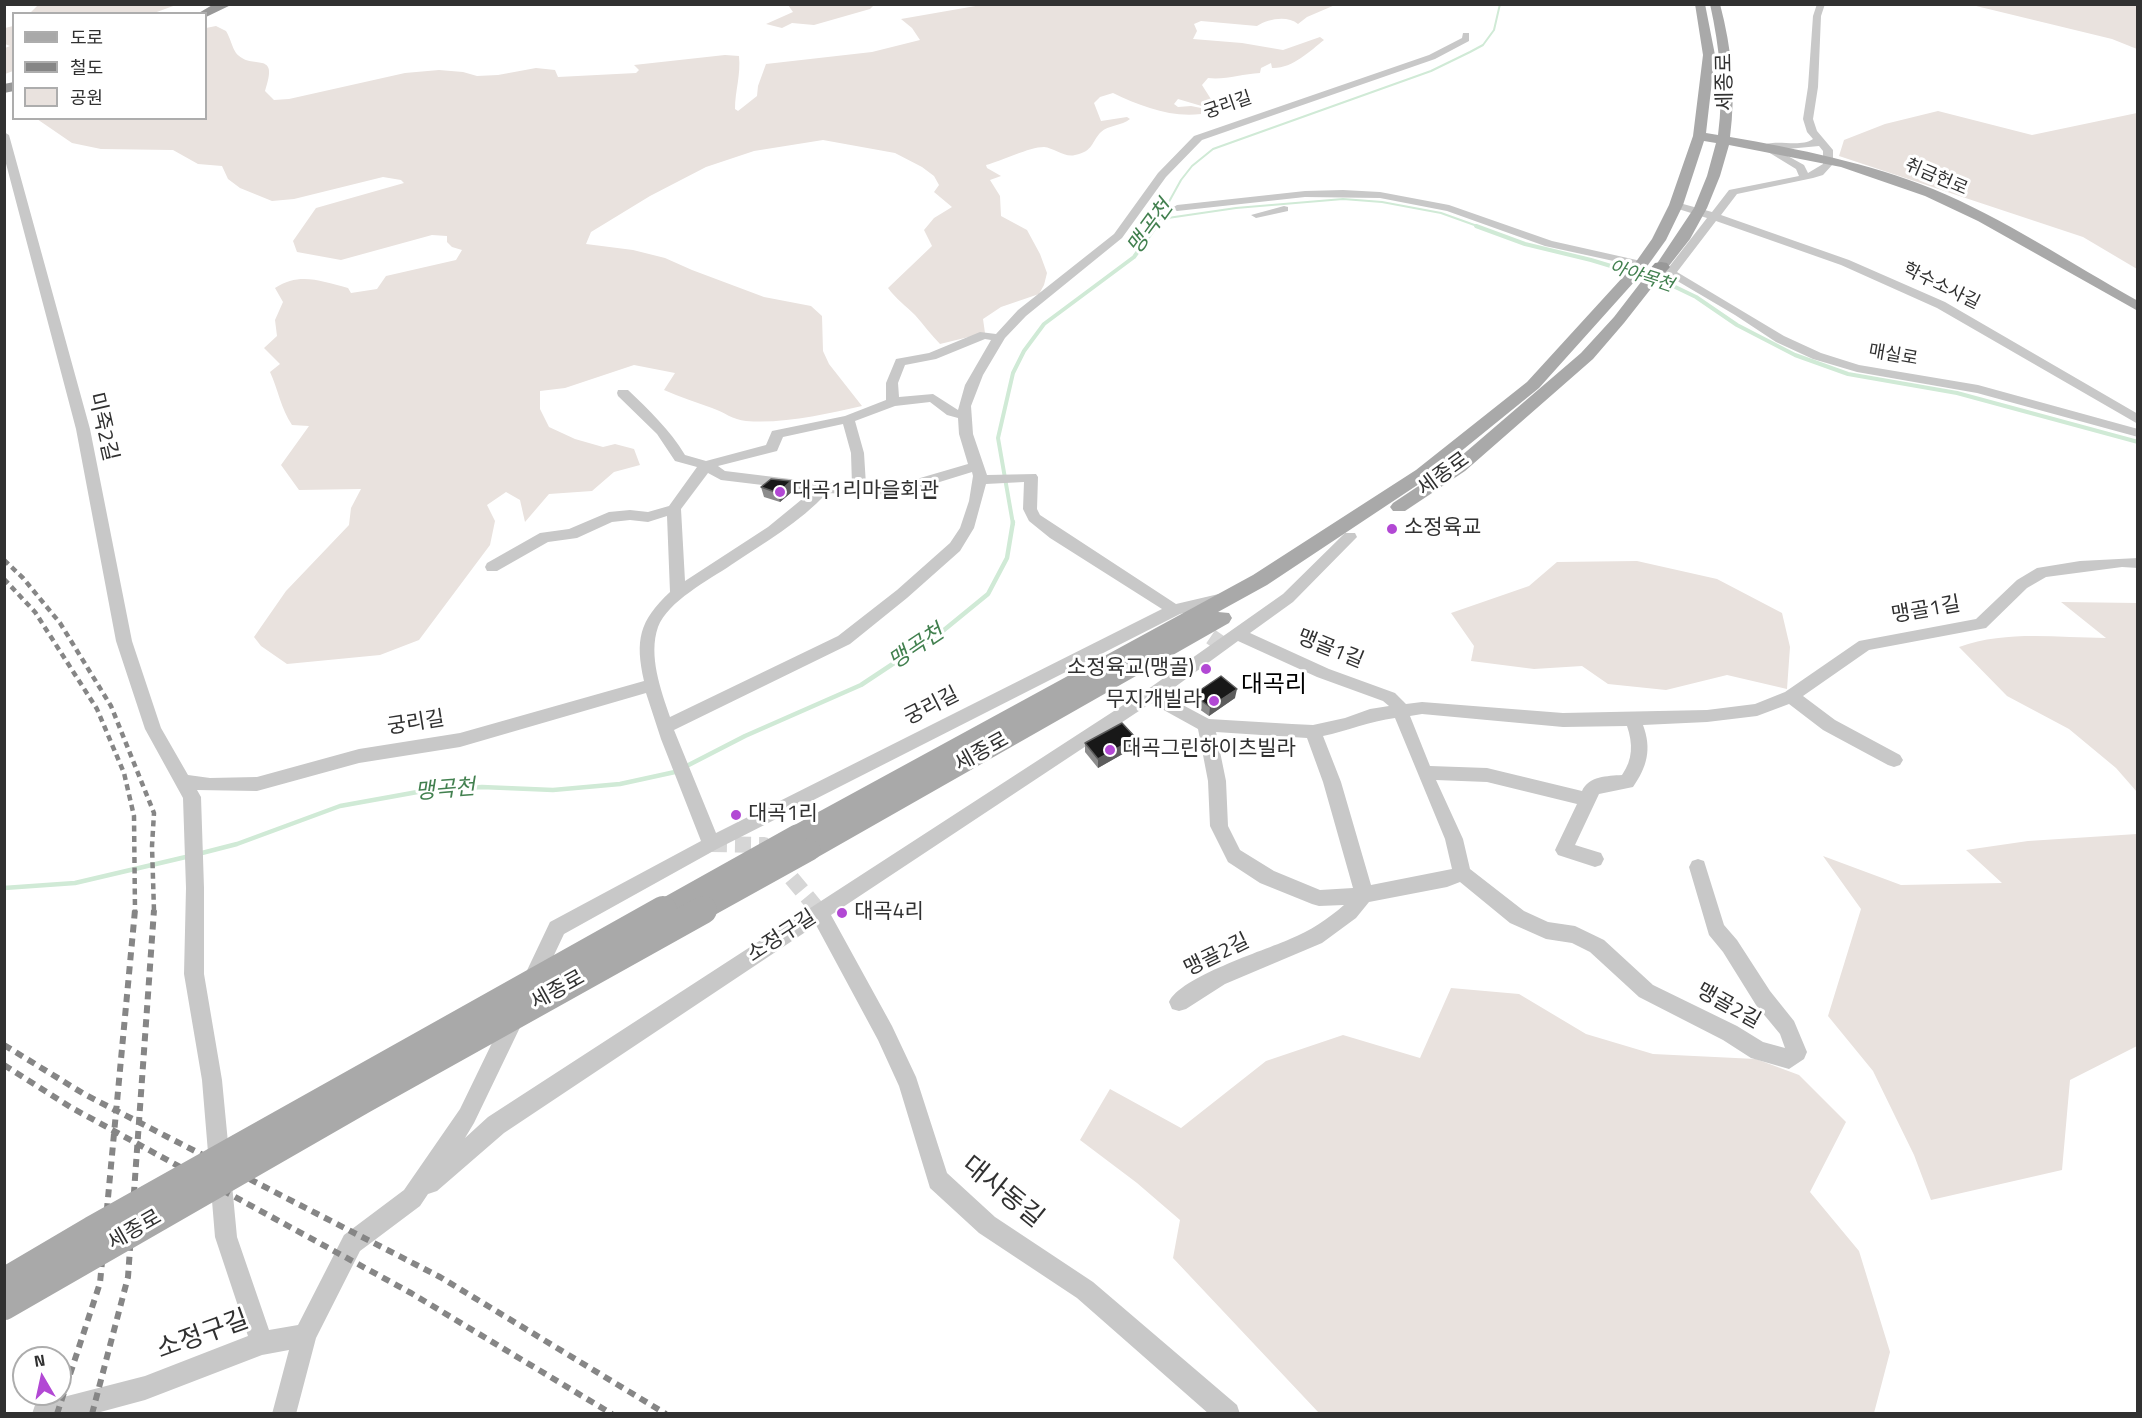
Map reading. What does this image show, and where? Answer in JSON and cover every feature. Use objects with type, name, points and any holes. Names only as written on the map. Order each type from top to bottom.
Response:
[{"type":"highway","points":[[197,12],[207,4]]},
{"type":"highway","points":[[197,12],[227,4]]},
{"type":"main road","name":"세종로","points":[[4,1306],[1233,596],[1368,512],[1484,426],[1533,385],[1649,272],[1659,240],[1676,205],[1700,136],[1709,55],[1700,4]]},
{"type":"main road","name":"세종로","points":[[4,1282],[102,1224],[1223,617],[1460,467],[1587,356],[1649,272],[1698,212],[1715,174],[1724,140],[1729,99],[1729,69],[1723,30],[1715,4]]},
{"type":"main road","name":"취금헌로","points":[[1700,136],[1829,159],[1894,179],[1957,205],[2138,307]]},
{"type":"street","points":[[1177,208],[1268,197],[1343,193],[1417,200],[1449,208],[1549,244],[1649,272],[1714,216],[1733,192],[1745,187],[1805,177],[1823,171],[1829,159],[1828,150],[1812,132],[1808,119],[1813,87],[1816,16],[1821,4]]},
{"type":"street","name":"궁리길","points":[[978,473],[966,434],[964,405],[977,376],[1005,328],[1118,236],[1162,175],[1198,138],[1432,57],[1466,39],[1466,35]]},
{"type":"street","name":"미죽2길","points":[[4,135],[83,429],[124,641],[153,729],[192,797],[195,888],[194,974],[212,1080],[226,1237],[262,1344]]},
{"type":"street","points":[[1765,147],[1806,146],[1815,144],[1819,138]]},
{"type":"street","points":[[1765,147],[1791,160],[1800,167],[1805,177]]},
{"type":"street","points":[[1256,215],[1280,210],[1268,197]]},
{"type":"street","name":"학수소사길","points":[[1676,205],[1714,216],[1899,285],[1940,304],[2138,420]]},
{"type":"street","name":"매실로","points":[[1649,272],[1817,356],[1857,368],[1978,388],[2138,433]]},
{"type":"street","points":[[893,402],[892,383],[900,362],[932,356],[984,335],[999,338]]},
{"type":"street","points":[[623,393],[650,417],[680,458],[706,465],[721,475],[823,488],[859,489],[904,488],[978,473],[1031,477],[1030,509],[1034,518],[1174,610]]},
{"type":"street","points":[[492,567],[545,537],[572,534],[609,517],[630,515],[648,517],[674,508],[706,465],[772,448],[777,434],[848,419],[893,402],[933,398],[952,412],[964,416]]},
{"type":"street","points":[[848,419],[855,433],[859,489]]},
{"type":"street","points":[[667,733],[844,640],[902,594],[955,547],[967,528],[976,501],[978,473]]},
{"type":"street","points":[[711,844],[667,733],[653,685],[646,654],[651,625],[678,593],[773,530],[811,501],[823,488]]},
{"type":"street","points":[[674,508],[678,593]]},
{"type":"street","name":"소정구길","points":[[44,1413],[145,1388],[262,1344],[305,1335],[352,1243],[412,1198],[496,1125],[1244,631],[1288,598],[1350,537]]},
{"type":"street","name":"맹골1길","points":[[1150,695],[1206,725],[1249,730],[1313,732],[1348,724],[1370,715],[1422,708],[1563,720],[1633,720],[1707,716],[1757,710],[1791,696],[1864,645],[1981,624],[2022,584],[2042,572],[2101,564],[2138,563]]},
{"type":"street","name":"궁리길","points":[[412,1198],[467,1116],[557,928],[711,844],[1174,610],[1233,596]]},
{"type":"street","name":"맹골1길","points":[[1244,631],[1323,673],[1389,697],[1397,703],[1401,712]]},
{"type":"street","name":"궁리길","points":[[183,781],[210,784],[257,784],[359,756],[460,740],[653,685]]},
{"type":"street","points":[[1791,696],[1829,725],[1894,760]]},
{"type":"street","points":[[1206,725],[1217,781],[1219,826],[1234,856],[1267,877],[1319,898],[1364,895],[1447,879],[1462,873],[1460,855],[1445,816],[1424,773],[1401,712]]},
{"type":"street","points":[[1595,859],[1564,850],[1592,789],[1602,784],[1627,782],[1636,771],[1641,737],[1633,720]]},
{"type":"street","points":[[1313,732],[1332,782],[1359,869],[1364,895]]},
{"type":"street","points":[[1424,773],[1454,770],[1503,776],[1588,800]]},
{"type":"street","name":"맹골2길","points":[[1462,873],[1517,917],[1546,930],[1575,934],[1598,946],[1646,991],[1730,1033],[1758,1052],[1789,1059],[1797,1052],[1787,1028],[1763,998],[1730,946],[1716,929],[1698,867]]},
{"type":"street","name":"맹골2길","points":[[1179,1002],[1219,978],[1300,945],[1337,925],[1351,913],[1364,895]]},
{"type":"street","name":"대사동길","points":[[819,912],[885,1033],[909,1084],[938,1180],[987,1225],[1085,1290],[1228,1413]]},
{"type":"street","points":[[284,1413],[305,1335]]},
{"type":"green space","points":[[39,4],[176,4],[157,12],[31,12]]},
{"type":"green space","points":[[874,4],[870,9],[814,25],[792,23],[782,28],[766,24],[793,12],[788,5]]},
{"type":"green space","points":[[987,4],[1335,5],[1307,17],[1298,24],[1283,19],[1266,21],[1257,26],[1201,21],[1194,24],[1197,31],[1193,39],[1242,43],[1283,50],[1320,37],[1324,40],[1287,66],[1272,68],[1271,63],[1261,68],[1260,73],[1208,78],[1202,85],[1216,107],[1205,107],[1178,99],[1174,104],[1178,107],[1201,108],[1201,114],[1167,113],[1113,93],[1100,97],[1094,103],[1101,121],[1127,117],[1130,119],[1104,130],[1086,151],[1071,156],[1044,147],[986,165],[987,168],[1001,176],[990,180],[1000,196],[1001,216],[1027,230],[1047,273],[1039,294],[1001,307],[983,319],[985,333],[940,344],[888,288],[932,246],[924,230],[934,218],[952,207],[934,192],[939,185],[934,176],[895,153],[823,140],[754,151],[706,167],[650,196],[591,232],[586,244],[633,250],[665,258],[764,297],[811,306],[822,316],[823,351],[829,364],[862,406],[790,420],[761,422],[741,420],[664,390],[675,373],[634,365],[565,388],[540,391],[540,409],[549,427],[575,439],[603,447],[615,444],[634,449],[640,465],[614,472],[592,491],[549,494],[525,522],[520,500],[506,492],[487,505],[495,521],[490,545],[419,640],[380,655],[287,664],[261,646],[254,637],[286,591],[349,525],[351,508],[361,489],[299,490],[281,465],[309,426],[292,425],[288,419],[270,372],[280,364],[264,348],[277,336],[275,320],[283,302],[275,288],[293,280],[310,279],[348,288],[351,293],[377,289],[386,276],[456,260],[462,250],[452,247],[447,242],[447,236],[432,235],[341,260],[297,252],[293,241],[316,208],[404,183],[401,180],[383,177],[294,199],[272,201],[240,188],[228,179],[222,166],[198,164],[173,150],[101,149],[72,143],[38,120],[207,120],[207,28],[216,26],[226,31],[236,53],[242,58],[267,65],[269,78],[265,91],[274,100],[289,99],[405,73],[439,70],[477,76],[498,75],[536,68],[555,70],[558,77],[636,73],[639,70],[634,65],[725,55],[739,56],[735,109],[738,111],[757,96],[766,64],[872,52],[920,40],[912,28],[901,19]]},
{"type":"green space","points":[[1972,5],[2137,5],[2137,49],[2112,39]]},
{"type":"green space","points":[[12,26],[12,71],[5,74],[5,48],[10,46],[5,44],[5,28]]},
{"type":"green space","points":[[1938,111],[2032,135],[2137,113],[2137,269],[2083,237],[1839,156],[1844,140],[1885,124]]},
{"type":"green space","points":[[1637,561],[1717,579],[1782,613],[1790,647],[1787,689],[1727,675],[1666,690],[1608,684],[1582,666],[1534,669],[1471,661],[1474,646],[1451,613],[1529,586],[1557,562]]},
{"type":"green space","points":[[2061,602],[2137,603],[2137,792],[2116,768],[2069,729],[2007,696],[1959,647],[1995,638],[2050,636],[2106,638]]},
{"type":"green space","points":[[2137,834],[2137,1046],[2070,1080],[2062,1170],[1931,1200],[1914,1155],[1873,1071],[1828,1016],[1861,909],[1823,856],[1901,885],[2002,883],[1966,850],[2028,841]]},
{"type":"green space","points":[[1451,988],[1519,994],[1586,1034],[1653,1054],[1756,1059],[1799,1075],[1846,1122],[1810,1192],[1859,1251],[1890,1352],[1874,1413],[1319,1413],[1173,1258],[1180,1220],[1137,1183],[1080,1140],[1110,1089],[1181,1128],[1266,1061],[1343,1035],[1420,1058]]},
{"type":"building","points":[[771,479],[791,481],[778,493],[761,487]]},
{"type":"building","points":[[1221,676],[1237,689],[1210,707],[1193,695]]},
{"type":"building","points":[[1122,723],[1136,738],[1098,759],[1085,743]]},
{"type":"waterway","name":"맹곡천","points":[[1155,227],[1181,180],[1192,166],[1213,149],[1431,71],[1470,52],[1483,45],[1494,30],[1500,4]]},
{"type":"waterway","name":"아야목천","points":[[1161,219],[1236,208],[1343,199],[1382,202],[1441,213],[1480,227]]},
{"type":"waterway","name":"맹곡천","points":[[1013,523],[998,438],[1013,373],[1024,351],[1044,324],[1134,257],[1156,226]]},
{"type":"waterway","name":"아야목천","points":[[1476,226],[1525,244],[1591,260],[1667,283],[1696,297],[1737,325],[1795,355],[1848,374],[1957,393],[2138,442]]},
{"type":"waterway","name":"맹곡천","points":[[198,854],[237,844],[340,806],[423,791],[482,787],[553,790],[620,784],[675,772],[745,736],[861,685],[944,630],[988,594],[1007,558],[1013,523]]},
{"type":"waterway","name":"맹곡천","points":[[4,888],[75,883],[190,856]]},
{"type":"tunnel","points":[[1191,623],[1223,645]]},
{"type":"tunnel","points":[[711,844],[764,845],[819,911]]},
{"type":"railway","points":[[4,560],[23,578],[60,623],[111,706],[154,813],[152,846],[154,910]]},
{"type":"railway","points":[[4,579],[35,612],[97,709],[124,773],[134,816],[135,910]]},
{"type":"railway","points":[[116,1111],[135,910]]},
{"type":"railway","points":[[139,1122],[154,910]]},
{"type":"railway","points":[[4,1045],[84,1094],[116,1111]]},
{"type":"railway","points":[[4,1065],[72,1108],[114,1131]]},
{"type":"railway","points":[[114,1131],[116,1111]]},
{"type":"railway","points":[[116,1111],[139,1122]]},
{"type":"railway","points":[[137,1144],[139,1122]]},
{"type":"railway","points":[[139,1122],[440,1277],[666,1414]]},
{"type":"railway","points":[[57,1414],[100,1283],[114,1131]]},
{"type":"railway","points":[[114,1131],[137,1144]]},
{"type":"railway","points":[[92,1414],[128,1277],[137,1144]]},
{"type":"railway","points":[[137,1144],[411,1293],[612,1414]]},
{"type":"place","name":"대곡1리마을회관","points":[[780,492]]},
{"type":"place","name":"소정육교","points":[[1392,529]]},
{"type":"place","name":"소정육교(맹골)","points":[[1206,669]]},
{"type":"place","name":"무지개빌라","points":[[1214,701]]},
{"type":"place","name":"대곡그린하이츠빌라","points":[[1110,750]]},
{"type":"place","name":"대곡1리","points":[[736,815]]},
{"type":"place","name":"대곡4리","points":[[842,913]]},
{"type":"district","name":"대곡리","points":[[1274,686]]}]
